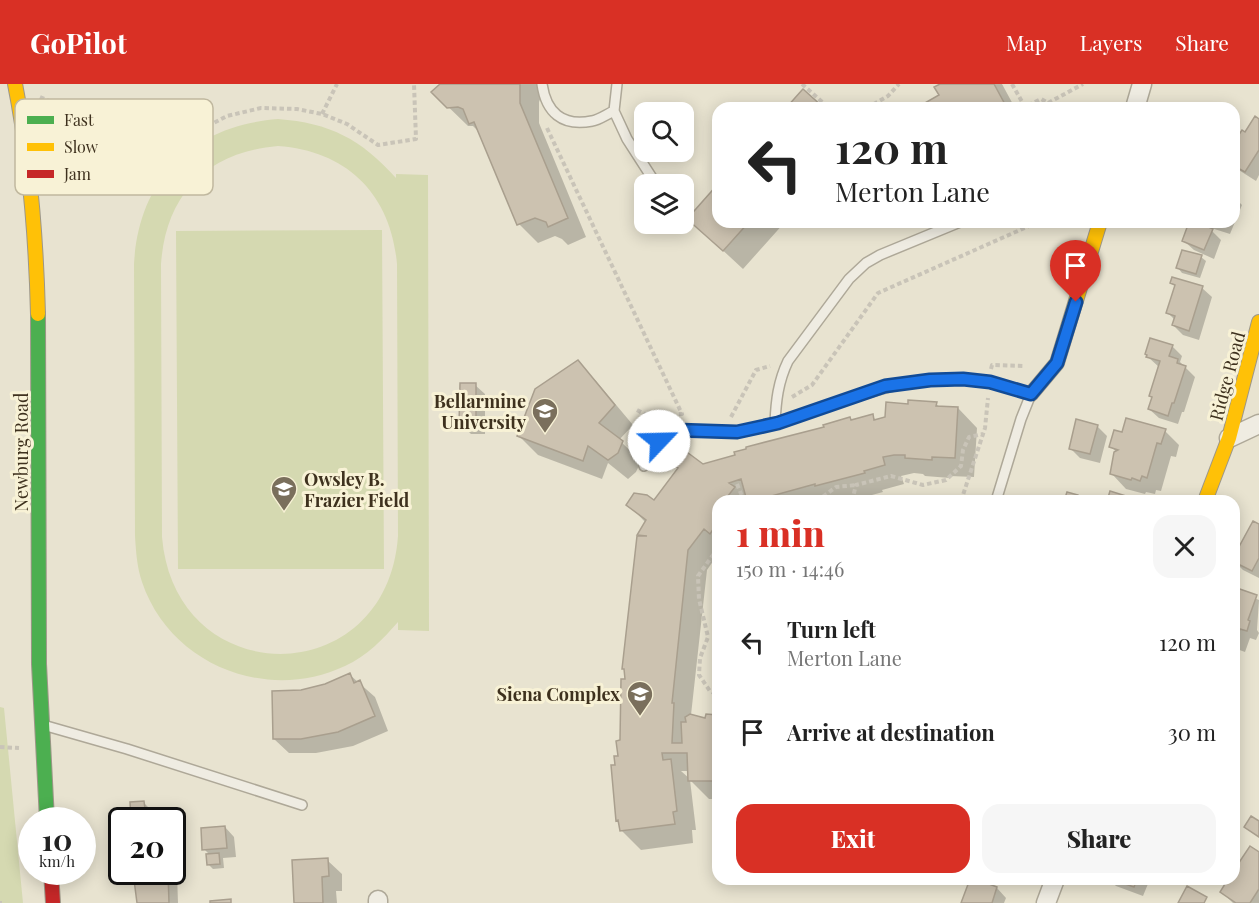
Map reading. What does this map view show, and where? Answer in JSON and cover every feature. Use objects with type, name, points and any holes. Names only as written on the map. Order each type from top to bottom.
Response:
[{"type":"main road","name":"Newburg Road","points":[[15,84],[17,99]]},
{"type":"main road","name":"Newburg Road","points":[[32,195],[39,352],[40,724],[46,807]]},
{"type":"main road","points":[[1031,394],[1057,363],[1098,228]]},
{"type":"main road","name":"Ridge Road","points":[[1207,495],[1229,438],[1259,322]]},
{"type":"main road","points":[[52,885],[53,903]]},
{"type":"street","points":[[1137,102],[1142,84]]},
{"type":"street","points":[[1229,438],[1259,424]]},
{"type":"street","points":[[1046,903],[1053,885]]},
{"type":"lane","points":[[542,84],[544,99],[553,113],[570,122],[593,121],[614,111]]},
{"type":"lane","points":[[617,84],[614,111],[627,139],[650,174]]},
{"type":"lane","points":[[776,423],[776,398],[788,361],[842,288],[866,263],[945,228]]},
{"type":"lane","points":[[644,466],[659,441],[675,430],[737,432],[776,423],[885,386],[930,380],[963,379],[990,382],[1031,394],[998,495]]},
{"type":"lane","points":[[40,724],[303,805]]},
{"type":"path","points":[[322,114],[337,84]]},
{"type":"path","points":[[213,123],[227,116],[261,108],[297,109],[322,114],[347,124],[378,145],[416,139],[414,84]]},
{"type":"path","points":[[802,84],[822,102]]},
{"type":"path","points":[[878,102],[888,96],[899,84]]},
{"type":"path","points":[[1012,84],[1022,102]]},
{"type":"path","points":[[1050,102],[1083,84]]},
{"type":"path","points":[[37,95],[46,99]]},
{"type":"path","points":[[544,120],[682,414]]},
{"type":"path","points":[[729,420],[756,370],[775,364],[791,398],[812,385],[878,294],[1025,228]]},
{"type":"path","points":[[963,495],[983,434],[992,365],[1033,367]]},
{"type":"path","points":[[637,410],[652,418],[682,414],[690,416]]},
{"type":"path","points":[[825,495],[836,487],[856,485],[891,476],[923,485],[946,480],[961,466],[963,450],[969,437],[983,434]]},
{"type":"path","points":[[737,484],[742,495]]},
{"type":"path","points":[[854,495],[856,485]]},
{"type":"path","points":[[712,556],[698,576],[699,599],[708,637],[700,658],[699,675],[712,692]]},
{"type":"green space","points":[[278,119],[313,124],[357,143],[396,178],[396,174],[428,175],[429,631],[398,630],[398,622],[374,647],[353,662],[315,676],[284,680],[254,678],[225,669],[198,655],[175,635],[156,611],[142,582],[138,565],[135,542],[134,264],[138,233],[152,195],[183,195],[171,217],[161,264],[162,537],[175,588],[203,625],[239,647],[281,654],[322,646],[358,624],[385,588],[398,536],[397,264],[393,239],[386,217],[362,181],[345,167],[303,150],[278,146],[253,150],[230,157],[213,167],[213,136],[247,124]]},
{"type":"green space","points":[[382,230],[384,569],[178,569],[176,231]]},
{"type":"green space","points":[[0,707],[4,708],[18,852],[18,885],[21,885],[23,903],[0,903]]},
{"type":"building","points":[[440,84],[520,84],[520,103],[568,218],[548,227],[546,222],[535,218],[517,225],[474,122],[469,124],[463,109],[447,108],[431,92]]},
{"type":"building","points":[[940,84],[994,84],[1004,102],[927,102],[939,95],[934,87]]},
{"type":"building","points":[[803,89],[817,102],[791,102]]},
{"type":"building","points":[[1255,116],[1259,119],[1259,150],[1245,172],[1240,169],[1240,133],[1242,130],[1245,132]]},
{"type":"building","points":[[712,191],[712,228],[744,228],[723,251],[694,225],[694,211]]},
{"type":"building","points":[[1187,228],[1213,229],[1204,250],[1182,241]]},
{"type":"building","points":[[1182,250],[1202,255],[1196,274],[1176,268]]},
{"type":"building","points":[[1172,277],[1203,286],[1189,331],[1172,325],[1175,316],[1166,313],[1175,285],[1170,283]]},
{"type":"building","points":[[1150,338],[1173,345],[1169,356],[1178,359],[1177,363],[1186,366],[1168,416],[1148,409],[1152,397],[1149,396],[1160,361],[1146,357]]},
{"type":"building","points":[[578,360],[615,405],[599,423],[623,441],[618,453],[608,460],[588,446],[583,461],[517,436],[535,389]]},
{"type":"building","points":[[460,383],[476,383],[476,425],[459,425]]},
{"type":"building","points":[[908,400],[937,402],[936,406],[958,407],[955,458],[932,457],[932,460],[894,455],[883,457],[885,465],[864,471],[865,473],[775,495],[745,495],[741,479],[729,483],[735,487],[729,495],[712,495],[712,531],[710,534],[704,529],[688,550],[672,703],[674,703],[672,743],[682,743],[681,722],[686,722],[685,717],[690,714],[705,718],[706,714],[712,714],[712,781],[688,781],[687,753],[662,753],[663,760],[671,759],[677,811],[673,812],[675,824],[620,831],[618,820],[616,821],[611,765],[615,765],[614,756],[618,756],[616,741],[620,740],[621,679],[625,679],[624,669],[622,669],[637,536],[647,536],[637,535],[646,520],[626,505],[634,493],[647,495],[654,500],[678,468],[671,463],[665,451],[672,441],[703,464],[735,455],[734,452],[746,449],[746,447],[824,427],[823,425],[850,417],[851,420],[873,414],[874,420],[885,417],[886,402],[908,404]]},
{"type":"building","points":[[1126,418],[1166,429],[1161,444],[1157,443],[1147,478],[1142,476],[1140,481],[1110,474],[1114,452],[1118,450],[1109,447],[1114,430],[1122,432]]},
{"type":"building","points":[[1076,419],[1098,425],[1090,454],[1069,449]]},
{"type":"building","points":[[1110,491],[1123,495],[1109,495]]},
{"type":"building","points":[[1253,521],[1259,524],[1259,558],[1252,571],[1240,565],[1240,545]]},
{"type":"building","points":[[1240,589],[1257,595],[1248,620],[1250,621],[1247,631],[1240,629]]},
{"type":"building","points":[[350,673],[354,683],[360,680],[375,716],[338,732],[301,739],[273,739],[272,691],[301,690],[325,684]]},
{"type":"building","points":[[144,801],[145,807],[130,807],[130,802]]},
{"type":"building","points":[[1251,816],[1259,821],[1259,837],[1244,827]]},
{"type":"building","points":[[225,826],[227,848],[202,850],[201,828]]},
{"type":"building","points":[[1250,846],[1259,852],[1259,889],[1250,903],[1236,903],[1220,892],[1224,885],[1240,885],[1240,861]]},
{"type":"building","points":[[219,853],[220,864],[207,865],[206,854]]},
{"type":"building","points":[[328,858],[329,876],[322,877],[323,903],[294,903],[292,860]]},
{"type":"building","points":[[135,885],[168,885],[169,903],[137,903]]},
{"type":"building","points":[[968,885],[997,887],[992,903],[961,903]]},
{"type":"building","points":[[1187,886],[1207,897],[1204,903],[1178,903]]},
{"type":"building","points":[[231,899],[231,903],[210,903],[210,901]]},
{"type":"traffic: fast","points":[[38,314],[39,664],[46,807]]},
{"type":"traffic: slow","points":[[15,84],[18,99]]},
{"type":"traffic: slow","points":[[31,195],[38,314]]},
{"type":"traffic: slow","points":[[1031,394],[1057,363],[1098,228]]},
{"type":"traffic: slow","points":[[1207,495],[1229,438],[1259,322]]},
{"type":"traffic: jam","points":[[52,885],[53,903]]},
{"type":"place","name":"Bellarmine University","points":[[545,434]]},
{"type":"place","name":"Owsley B. Frazier Field","points":[[284,512]]},
{"type":"place","name":"Siena Complex","points":[[640,717]]},
{"type":"route","points":[[659,441],[675,430],[737,432],[778,423],[885,386],[930,380],[963,379],[990,382],[1031,394],[1057,363],[1076,302]]}]
